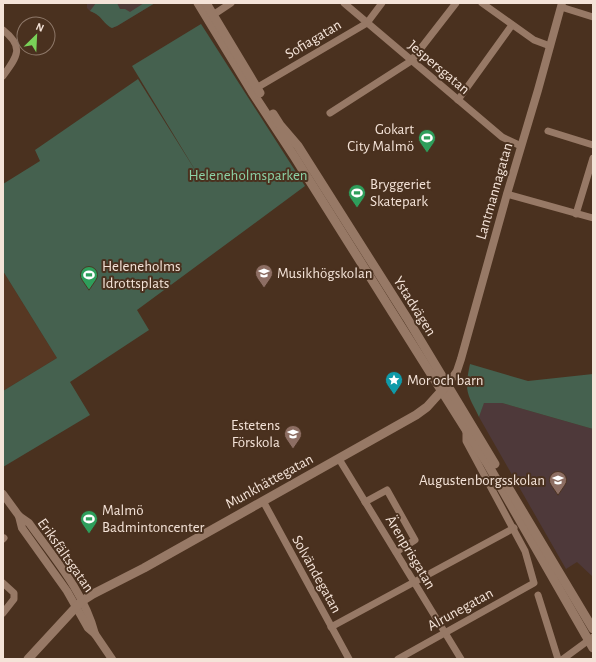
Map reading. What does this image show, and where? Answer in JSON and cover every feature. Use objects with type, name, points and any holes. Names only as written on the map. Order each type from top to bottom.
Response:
[{"type":"main road","name":"Ystadvägen","points":[[198,3],[210,17],[294,156],[445,387],[593,629]]},
{"type":"main road","name":"Ystadvägen","points":[[206,3],[210,17]]},
{"type":"main road","name":"Ystadvägen","points":[[445,387],[466,430],[592,642]]},
{"type":"main road","name":"Munkhättegatan","points":[[28,659],[79,604],[416,415],[427,407],[445,387]]},
{"type":"street","points":[[210,17],[231,3]]},
{"type":"street","name":"Jespersgatan","points":[[344,3],[502,137],[521,146]]},
{"type":"street","name":"Sofiagatan","points":[[254,90],[367,23],[382,3]]},
{"type":"street","points":[[330,113],[412,61],[456,3]]},
{"type":"street","points":[[482,3],[534,40],[550,46]]},
{"type":"street","points":[[562,5],[592,17]]},
{"type":"street","name":"Lantmannagatan","points":[[445,387],[457,371],[461,359],[562,5]]},
{"type":"street","points":[[458,100],[512,25]]},
{"type":"street","points":[[3,30],[13,39],[17,52],[13,62],[3,76]]},
{"type":"street","points":[[548,130],[593,145]]},
{"type":"street","points":[[576,214],[593,158]]},
{"type":"street","points":[[507,194],[593,218]]},
{"type":"street","name":"Ystadvägen","points":[[466,430],[466,441],[525,550],[534,583]]},
{"type":"street","name":"Ärenprisgatan","points":[[338,459],[461,659]]},
{"type":"street","points":[[365,502],[387,490],[415,540],[396,552]]},
{"type":"street","name":"Eriksfältsgatan","points":[[3,494],[19,516],[22,528],[67,591],[79,604],[88,628],[96,634],[112,659]]},
{"type":"street","name":"Solvändegatan","points":[[263,501],[349,659]]},
{"type":"street","points":[[331,627],[514,528]]},
{"type":"street","points":[[3,583],[14,593],[14,599],[3,613]]},
{"type":"street","name":"Alrunegatan","points":[[398,659],[534,583]]},
{"type":"street","points":[[538,595],[558,659]]},
{"type":"street","points":[[563,659],[592,642]]},
{"type":"shaded area","points":[[87,3],[155,3],[112,28],[101,16],[87,8]]},
{"type":"shaded area","points":[[3,271],[57,358],[3,391]]},
{"type":"shaded area","name":"Augustenborgsskolan","points":[[484,402],[502,403],[593,429],[593,577],[577,562],[566,569],[479,417]]},
{"type":"green space","points":[[96,3],[117,3],[120,9],[125,9],[130,12],[144,3],[155,3],[112,28],[98,15],[90,11]]},
{"type":"green space","name":"Heleneholms Idrottsplats","points":[[201,24],[305,186],[137,310],[149,330],[70,382],[90,415],[3,467],[3,391],[57,358],[3,271],[3,184],[40,161],[35,150],[138,79],[200,178],[132,66]]},
{"type":"green space","points":[[470,364],[528,381],[593,374],[593,429],[502,403],[484,403],[479,417],[469,397],[467,387]]},
{"type":"place","name":"Gokart City Malmö","points":[[427,153]]},
{"type":"place","name":"Bryggeriet Skatepark","points":[[357,208]]},
{"type":"place","name":"Musikhögskolan","points":[[264,288]]},
{"type":"place","name":"Heleneholms Idrottsplats","points":[[89,290]]},
{"type":"place","name":"Mor och barn","points":[[394,395]]},
{"type":"place","name":"Estetens Förskola","points":[[293,449]]},
{"type":"place","name":"Augustenborgsskolan","points":[[558,495]]},
{"type":"place","name":"Malmö Badmintoncenter","points":[[89,534]]},
{"type":"park label","name":"Heleneholmsparken","points":[[248,175]]}]
